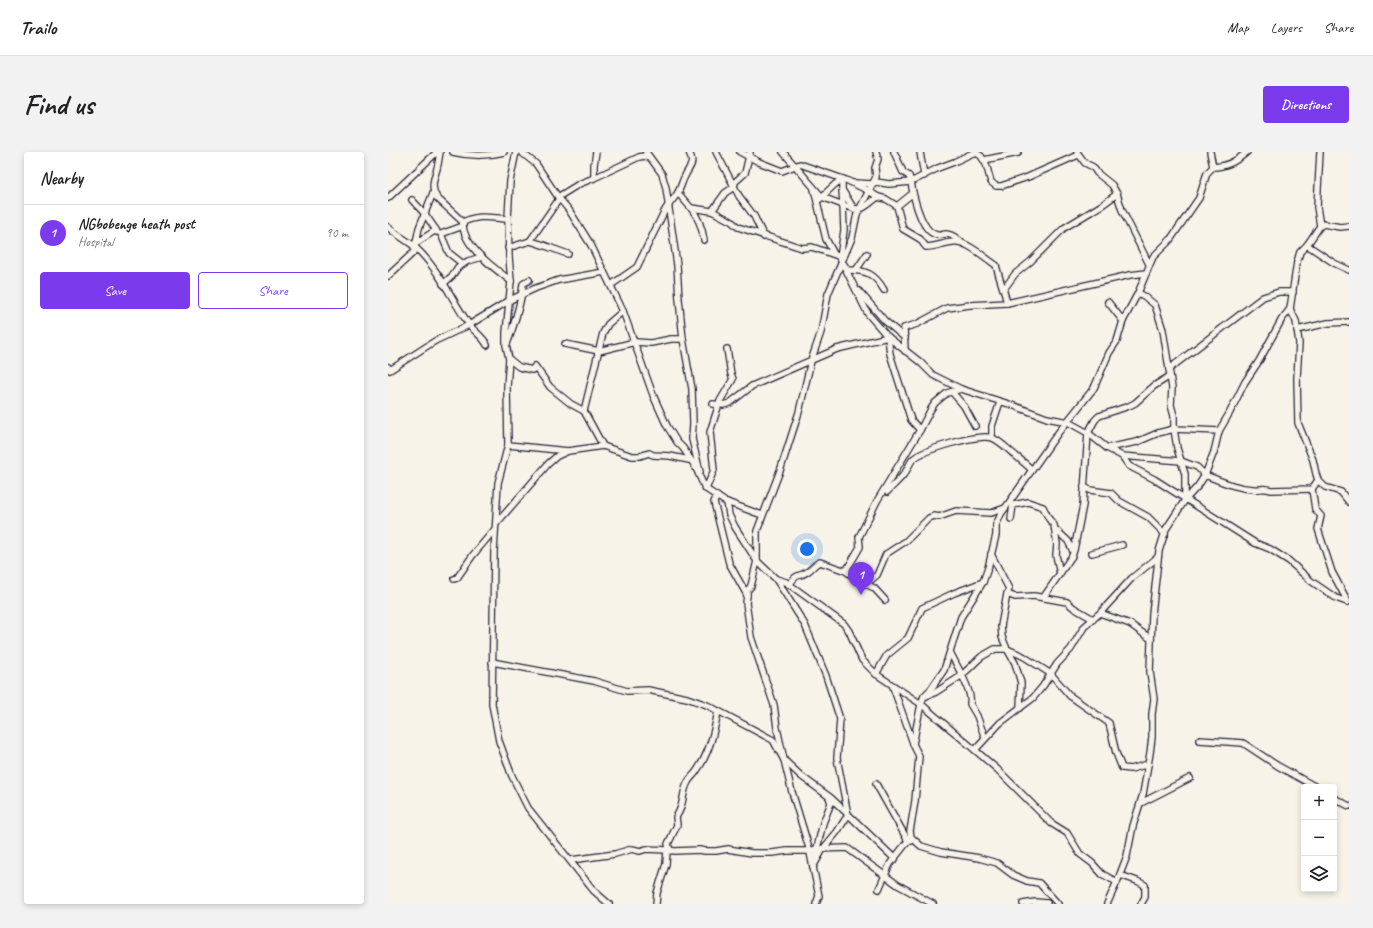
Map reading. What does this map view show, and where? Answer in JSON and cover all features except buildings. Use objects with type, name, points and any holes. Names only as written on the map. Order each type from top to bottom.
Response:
[{"type":"street","points":[[388,189],[390,196],[437,152]]},
{"type":"street","points":[[388,276],[414,252],[419,228],[433,193],[433,180],[440,152]]},
{"type":"street","points":[[453,152],[464,155],[496,154],[504,152]]},
{"type":"street","points":[[516,152],[510,181],[508,219],[508,248],[511,281],[506,333],[506,345],[509,359],[507,387],[508,445],[498,483],[495,526],[492,662],[493,710],[499,741],[512,776],[528,808],[571,860],[594,891],[609,904]]},
{"type":"street","points":[[520,152],[536,164],[569,210],[591,245],[623,311],[653,395],[667,426],[695,466],[704,486],[727,502],[762,515]]},
{"type":"street","points":[[594,178],[596,152]]},
{"type":"street","points":[[646,152],[662,174],[668,205],[677,265],[683,339],[692,389],[692,439],[704,486]]},
{"type":"street","points":[[611,285],[637,267],[668,205],[678,193],[685,176],[691,168],[692,158],[689,152]]},
{"type":"street","points":[[716,152],[739,196],[754,216],[764,237]]},
{"type":"street","points":[[740,152],[750,154],[759,162],[782,170],[800,164],[844,180],[886,200],[897,206],[903,229],[920,239],[926,247],[936,247],[952,242],[962,242]]},
{"type":"street","points":[[783,152],[822,197],[857,211],[866,207],[878,197]]},
{"type":"street","points":[[746,595],[751,586],[757,561],[757,531],[781,468],[799,412],[811,361],[820,332],[828,294],[841,260],[852,238],[857,211],[876,177],[875,168],[878,159],[876,152]]},
{"type":"street","points":[[894,152],[903,172],[909,176],[917,211],[929,231],[938,235],[946,234],[952,236],[996,264],[1007,303]]},
{"type":"street","points":[[920,152],[920,161],[924,176]]},
{"type":"street","points":[[816,203],[832,186],[844,180],[872,184],[876,182],[889,184],[911,182],[938,168],[975,152],[986,161]]},
{"type":"street","points":[[988,152],[986,161],[991,182],[996,186],[1001,186],[1028,177],[1077,153],[1085,163],[1093,167],[1097,173],[1112,185],[1117,194],[1122,210],[1149,264]]},
{"type":"street","points":[[1210,152],[1213,167]]},
{"type":"street","points":[[913,744],[924,696],[931,689],[944,670],[961,617],[983,582],[996,535],[996,525],[1005,508],[1058,433],[1094,388],[1109,353],[1117,341],[1123,321],[1138,293],[1149,264],[1153,257],[1170,240],[1199,198],[1207,173],[1213,167],[1222,167],[1242,157],[1247,152]]},
{"type":"street","points":[[1320,152],[1317,207],[1320,226]]},
{"type":"street","points":[[986,161],[1018,153]]},
{"type":"street","points":[[712,211],[725,193],[734,187],[734,182],[745,173],[750,154]]},
{"type":"street","points":[[530,241],[559,198],[579,184],[639,157],[644,156],[650,158]]},
{"type":"street","points":[[844,180],[842,190],[844,230],[841,260],[868,314],[888,337],[920,362],[933,375],[961,389],[1047,418],[1068,422],[1088,433],[1107,448],[1122,456],[1181,461],[1197,467],[1204,475],[1231,486],[1254,490],[1265,487],[1271,490],[1312,489]]},
{"type":"street","points":[[814,189],[816,203],[826,239],[834,254],[841,260],[848,270],[866,272],[876,277],[884,290]]},
{"type":"street","points":[[842,190],[857,211]]},
{"type":"street","points":[[433,193],[463,224]]},
{"type":"street","points":[[678,193],[697,216],[702,227],[704,240]]},
{"type":"street","points":[[897,206],[913,193]]},
{"type":"street","points":[[1004,288],[1015,274],[1030,262],[1064,228],[1117,194]]},
{"type":"street","points":[[412,200],[425,214],[438,232],[449,253],[463,264]]},
{"type":"street","points":[[691,208],[712,211],[731,221],[738,228],[764,237],[802,248],[812,247],[834,254]]},
{"type":"street","points":[[416,245],[438,232],[463,224],[471,218],[482,216],[508,219]]},
{"type":"street","points":[[463,224],[462,229],[472,246],[488,264],[511,281]]},
{"type":"street","points":[[1107,904],[1127,856],[1133,826],[1141,803],[1148,764],[1152,737],[1152,714],[1154,700],[1150,672],[1152,614],[1158,557],[1164,534],[1186,500],[1198,486],[1214,452],[1220,431],[1245,382],[1259,361],[1282,319],[1290,309],[1297,262],[1300,252],[1307,245],[1320,226],[1324,224],[1349,226]]},
{"type":"street","points":[[388,227],[416,245],[444,284],[469,325],[488,345]]},
{"type":"street","points":[[508,248],[530,241],[546,245],[553,250],[568,254]]},
{"type":"street","points":[[1307,245],[1334,263],[1349,270]]},
{"type":"street","points":[[856,270],[867,254]]},
{"type":"street","points":[[444,284],[458,267],[468,261],[482,257]]},
{"type":"street","points":[[388,367],[390,370],[435,341],[469,325],[510,300],[536,288],[559,280],[604,272]]},
{"type":"street","points":[[905,351],[904,328],[917,324],[946,308],[1007,303],[1130,275],[1146,273]]},
{"type":"street","points":[[849,275],[860,292],[885,321],[905,338]]},
{"type":"street","points":[[506,345],[522,295],[523,284],[529,280]]},
{"type":"street","points":[[1169,369],[1263,297],[1279,292],[1293,292]]},
{"type":"street","points":[[1138,293],[1155,305],[1163,330],[1170,376],[1174,429],[1177,448],[1185,474],[1186,500]]},
{"type":"street","points":[[1108,302],[1123,321]]},
{"type":"street","points":[[1290,309],[1296,321],[1299,343],[1297,378],[1298,423],[1313,460],[1318,480],[1325,487],[1341,492],[1349,502]]},
{"type":"street","points":[[584,412],[591,376],[605,328],[623,311]]},
{"type":"street","points":[[1297,330],[1328,323],[1349,322]]},
{"type":"street","points":[[716,404],[723,405],[730,403],[752,386],[837,349],[888,337]]},
{"type":"street","points":[[888,337],[890,354],[911,420],[920,430]]},
{"type":"street","points":[[566,344],[599,351],[635,342],[651,343],[671,339],[683,339]]},
{"type":"street","points":[[704,486],[714,470],[710,432],[716,404],[733,379],[730,374],[727,349]]},
{"type":"street","points":[[509,359],[519,367],[532,370],[535,366],[550,387],[571,404],[584,412],[603,446]]},
{"type":"street","points":[[1043,598],[1073,552],[1081,514],[1088,433],[1095,420],[1099,416],[1135,403],[1154,386],[1170,376]]},
{"type":"street","points":[[846,571],[860,547],[859,537],[879,498],[935,403],[947,394],[961,389]]},
{"type":"street","points":[[952,392],[964,406],[976,426]]},
{"type":"street","points":[[992,437],[992,426],[1000,402]]},
{"type":"street","points":[[1107,448],[1137,442],[1158,433],[1174,429],[1220,431]]},
{"type":"street","points":[[903,459],[917,456],[973,437],[992,437],[1009,449],[1016,457],[1023,460],[1032,470]]},
{"type":"street","points":[[508,445],[568,450],[603,446],[632,456],[640,456],[649,453],[653,455],[670,456],[690,460]]},
{"type":"street","points":[[454,579],[457,578],[495,526],[548,464],[568,450]]},
{"type":"street","points":[[879,498],[899,480],[917,456]]},
{"type":"street","points":[[1122,456],[1130,466],[1154,479],[1255,543],[1270,548],[1289,561],[1311,581],[1336,598],[1348,603]]},
{"type":"street","points":[[1318,480],[1312,489],[1315,508],[1321,516],[1318,529],[1332,572],[1348,603]]},
{"type":"street","points":[[1084,487],[1090,490],[1112,493],[1119,501],[1152,520],[1164,534]]},
{"type":"street","points":[[717,496],[714,502],[726,554],[732,571],[746,595],[751,637],[774,705],[784,760],[810,851],[819,896],[816,904]]},
{"type":"street","points":[[727,502],[729,515],[735,527],[757,561],[776,579],[805,625],[826,676],[840,719],[837,758],[848,815],[837,832],[820,849]]},
{"type":"street","points":[[1011,518],[1013,506],[1028,502],[1043,507],[1054,528],[1057,544],[1056,554],[1060,574]]},
{"type":"street","points":[[866,584],[877,575],[886,554],[906,541],[929,518],[934,516],[939,517],[956,511],[991,513],[1005,508]]},
{"type":"street","points":[[1054,528],[1068,540],[1073,552]]},
{"type":"street","points":[[1092,553],[1122,544]]},
{"type":"street","points":[[991,554],[1009,589],[1001,626],[1002,637],[1015,663],[1021,683],[1020,708]]},
{"type":"street","points":[[975,750],[1000,722],[1033,698],[1057,664],[1071,649],[1084,627],[1100,613],[1132,578],[1158,557]]},
{"type":"street","points":[[789,585],[796,576],[807,572],[815,564],[820,562],[846,571],[859,581],[874,588],[885,600]]},
{"type":"street","points":[[776,579],[789,585],[844,624],[849,631],[862,660],[876,674],[893,687],[921,704],[975,750],[997,769],[1052,823],[1067,833],[1080,854],[1092,863],[1102,874],[1117,882]]},
{"type":"street","points":[[876,674],[887,655],[908,638],[922,608],[954,593],[983,582]]},
{"type":"street","points":[[1007,594],[1016,597],[1034,596],[1067,602],[1093,620]]},
{"type":"street","points":[[1100,613],[1130,624],[1151,639]]},
{"type":"street","points":[[924,696],[936,692],[961,676],[981,657],[995,649],[1007,649],[1023,656],[1051,674],[1070,696],[1109,723],[1116,753],[1122,768],[1131,770],[1148,764]]},
{"type":"street","points":[[950,652],[971,699],[970,704],[977,716],[985,738]]},
{"type":"street","points":[[492,662],[594,681],[627,690],[648,690],[687,698],[707,705],[773,740],[784,760],[801,776],[828,796],[895,859]]},
{"type":"street","points":[[893,687],[913,744],[919,756],[915,801],[910,832],[911,837],[921,846],[942,852],[979,858],[997,863],[1013,875],[1027,881],[1039,883],[1058,904]]},
{"type":"street","points":[[656,904],[657,893],[669,850],[668,844],[677,825],[676,816],[682,810],[684,791],[688,782],[702,762],[711,742],[718,711]]},
{"type":"street","points":[[1199,740],[1243,743],[1278,766],[1311,784]]},
{"type":"street","points":[[1141,803],[1190,778]]},
{"type":"street","points":[[876,784],[908,841]]},
{"type":"street","points":[[813,868],[820,849],[822,822],[831,803],[828,796]]},
{"type":"street","points":[[1337,800],[1349,806]]},
{"type":"street","points":[[908,841],[915,842]]},
{"type":"street","points":[[879,889],[890,864],[908,841]]},
{"type":"street","points":[[571,860],[615,854],[632,849],[640,851],[646,849],[669,850],[675,852],[700,850],[705,852],[728,849],[752,853],[772,853],[847,848],[898,885],[933,904]]},
{"type":"street","points":[[1120,875],[1137,880],[1145,886],[1146,898],[1141,904]]},
{"type":"street","points":[[1023,904],[1035,902],[1047,904],[1053,898]]},
{"type":"place","name":"NGbobenge heath post","points":[[861,595]]}]
